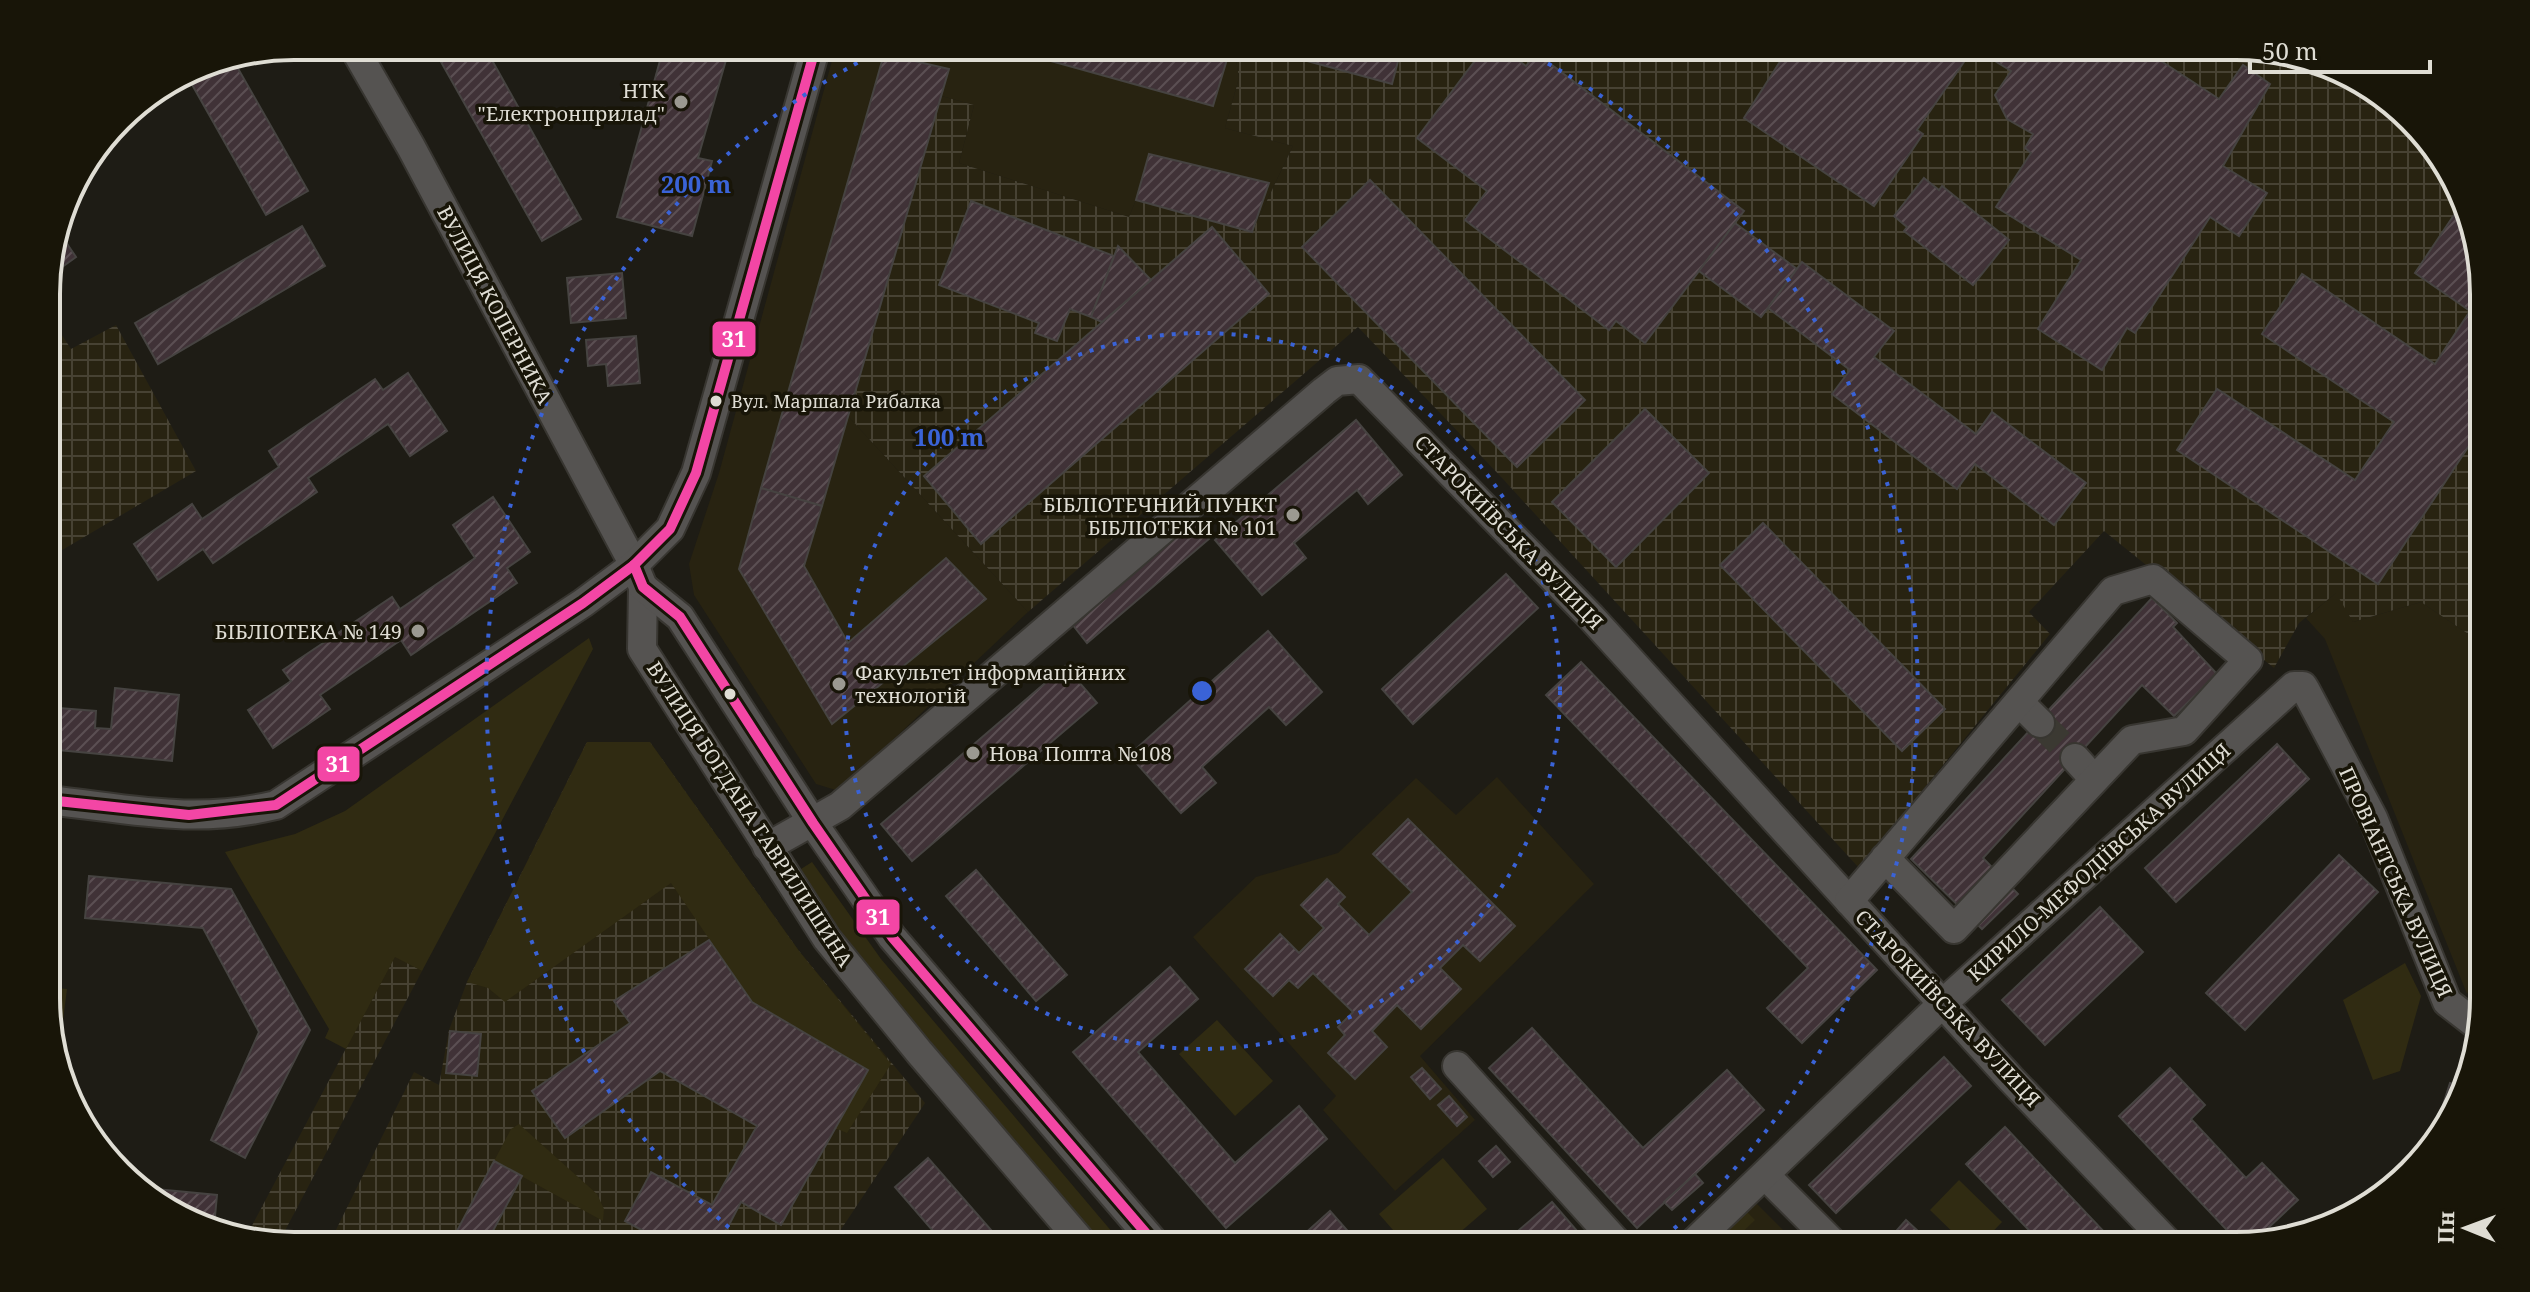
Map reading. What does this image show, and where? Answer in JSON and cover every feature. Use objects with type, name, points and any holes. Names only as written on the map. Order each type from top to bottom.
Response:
[{"type":"street","name":"ВУЛИЦЯ КОПЕРНИКА","points":[[361,60],[411,147],[639,576]]},
{"type":"street","points":[[60,802],[182,817],[234,815],[276,805],[583,603],[639,576],[670,529],[696,473],[812,60]]},
{"type":"street","name":"СТАРОКИЇВСЬКА ВУЛИЦЯ","points":[[767,847],[840,806],[1324,391],[1337,381],[1359,379],[1591,617],[1942,1004],[2157,1231]]},
{"type":"street","points":[[639,576],[680,617],[813,823],[892,937],[1145,1232]]},
{"type":"street","name":"ВУЛИЦЯ БОГДАНА ГАВРИЛИШИНА","points":[[639,576],[642,649],[827,939],[1073,1232]]},
{"type":"street","points":[[1849,901],[1885,858],[2020,703],[2113,591],[2153,579],[2248,660],[2184,731],[2132,740],[1954,929],[1885,858]]},
{"type":"street","name":"КИРИЛО-МЕФОДІЇВСЬКА ВУЛИЦЯ","points":[[1706,1231],[1942,1004],[2288,690],[2303,686]]},
{"type":"street","name":"ПРОВІАНТСЬКА ВУЛИЦЯ","points":[[2303,686],[2373,818],[2447,1002],[2469,1019]]},
{"type":"street","points":[[2020,703],[2040,723]]},
{"type":"street","points":[[2075,758],[2094,779]]},
{"type":"street","points":[[1457,1066],[1607,1231]]},
{"type":"street","points":[[1766,1176],[1821,1231]]},
{"type":"shaded area","points":[[832,60],[1236,60],[1239,78],[1225,128],[1293,146],[1252,232],[1136,200],[1129,217],[959,163],[974,105],[941,96],[848,416],[1028,612],[839,791],[816,784],[694,595],[689,564],[719,473]]},
{"type":"shaded area","points":[[1236,60],[2236,60],[2281,65],[2311,72],[2339,84],[2390,118],[2422,152],[2439,177],[2462,234],[2470,294],[2470,635],[2421,602],[2353,622],[2336,593],[2299,623],[2274,668],[2104,531],[2029,612],[2050,634],[1859,868],[1503,479],[1358,327],[1028,612],[848,416],[941,96],[974,105],[959,163],[1129,217],[1136,200],[1252,232],[1293,146],[1225,128],[1239,78]]},
{"type":"shaded area","points":[[116,325],[196,471],[61,551],[61,333],[71,349]]},
{"type":"shaded area","points":[[2337,592],[2353,622],[2421,602],[2470,635],[2470,988],[2467,994],[2325,639],[2306,618]]},
{"type":"shaded area","points":[[589,638],[593,649],[422,971],[395,957],[346,1049],[325,1038],[329,1029],[225,852],[295,834],[345,811]]},
{"type":"shaded area","points":[[587,742],[650,742],[799,951],[925,1103],[839,1232],[335,1232],[414,1072],[439,1085],[449,1030],[467,982]]},
{"type":"shaded area","points":[[587,742],[650,742],[799,951],[891,1064],[847,1133],[835,1128],[868,1070],[752,1002],[671,883],[505,1002],[488,988],[467,982]]},
{"type":"shaded area","points":[[1497,777],[1594,884],[1420,1056],[1475,1120],[1395,1191],[1323,1110],[1336,1096],[1193,937],[1256,877],[1338,853],[1416,778],[1456,815]]},
{"type":"shaded area","points":[[812,862],[881,959],[1112,1232],[1085,1232],[869,982],[803,889],[801,869]]},
{"type":"shaded area","points":[[395,956],[422,971],[285,1231],[251,1227]]},
{"type":"shaded area","points":[[2405,963],[2421,996],[2400,1071],[2373,1080],[2343,1000]]},
{"type":"shaded area","points":[[60,988],[67,989],[62,1028]]},
{"type":"shaded area","points":[[1217,1020],[1273,1081],[1235,1116],[1179,1054]]},
{"type":"shaded area","points":[[519,1124],[597,1194],[604,1209],[603,1221],[494,1161],[511,1129]]},
{"type":"shaded area","points":[[1443,1158],[1487,1209],[1461,1231],[1394,1231],[1379,1214]]},
{"type":"shaded area","points":[[1959,1180],[2002,1222],[1993,1231],[1952,1231],[1930,1210]]},
{"type":"shaded area","points":[[1754,1201],[1784,1231],[1723,1231]]},
{"type":"shaded area","points":[[1747,1212],[1755,1220],[1743,1231],[1727,1231]]},
{"type":"building","points":[[440,60],[492,60],[581,219],[542,241]]},
{"type":"building","name":"НТК \"Електронприлад\"","points":[[660,60],[726,60],[698,158],[712,161],[692,236],[617,217]]},
{"type":"building","points":[[882,60],[910,60],[949,69],[822,506],[761,488]]},
{"type":"building","points":[[1047,60],[1227,60],[1213,106]]},
{"type":"building","points":[[1304,60],[1398,60],[1392,84]]},
{"type":"building","points":[[1476,60],[1518,60],[1526,66],[1531,60],[1545,60],[1744,211],[1645,343],[1616,321],[1609,330],[1465,220],[1487,191],[1417,138]]},
{"type":"building","points":[[1781,60],[1965,60],[1917,130],[1923,134],[1874,206],[1744,118]]},
{"type":"building","points":[[1993,60],[2159,60],[2219,99],[2243,65],[2270,84],[2223,166],[2267,193],[2239,236],[2210,217],[2135,333],[2127,328],[2102,370],[2038,329],[2081,260],[1996,207],[2031,153],[2025,148],[2033,134],[2007,119],[1995,95],[2011,71]]},
{"type":"building","points":[[237,67],[308,191],[266,215],[192,84]]},
{"type":"building","points":[[1149,154],[1269,183],[1252,232],[1136,200]]},
{"type":"building","points":[[1924,178],[1939,190],[1942,186],[2009,240],[1973,285],[1904,231],[1907,227],[1894,216]]},
{"type":"building","points":[[1370,180],[1585,400],[1517,467],[1302,247]]},
{"type":"building","points":[[971,201],[1114,256],[1091,317],[1070,309],[1057,341],[1035,333],[1039,323],[939,285]]},
{"type":"building","points":[[2455,214],[2468,264],[2470,311],[2415,273]]},
{"type":"building","points":[[1735,223],[1797,269],[1761,317],[1699,271]]},
{"type":"building","points":[[302,226],[325,266],[158,364],[135,323]]},
{"type":"building","points":[[1212,227],[1269,294],[981,544],[924,476]]},
{"type":"building","points":[[66,243],[76,257],[63,267]]},
{"type":"building","points":[[1118,246],[1151,280],[1102,322],[1091,317]]},
{"type":"building","points":[[1802,262],[1894,331],[1874,357],[1976,434],[1992,412],[2086,483],[2054,525],[1975,464],[1957,489],[1832,394],[1850,370],[1768,308]]},
{"type":"building","points":[[622,273],[626,318],[571,323],[567,278]]},
{"type":"building","points":[[2302,274],[2435,364],[2470,311],[2470,444],[2378,584],[2177,450],[2217,389],[2355,480],[2394,422],[2262,334]]},
{"type":"building","points":[[636,336],[640,383],[608,386],[606,364],[588,366],[586,340]]},
{"type":"building","points":[[408,373],[447,431],[410,456],[388,424],[308,478],[317,492],[213,563],[203,549],[158,580],[134,544],[192,504],[202,519],[279,467],[269,451],[375,379],[383,390]]},
{"type":"building","points":[[1645,409],[1709,473],[1616,567],[1552,502]]},
{"type":"building","points":[[1356,420],[1402,475],[1368,504],[1357,490],[1294,543],[1306,558],[1262,595],[1215,540]]},
{"type":"building","points":[[761,488],[822,506],[804,566],[848,643],[946,558],[986,599],[832,724],[739,569]]},
{"type":"building","points":[[493,497],[530,552],[507,568],[517,583],[411,655],[401,640],[320,695],[330,709],[273,748],[248,710],[291,681],[283,670],[392,597],[400,609],[475,558],[453,525]]},
{"type":"building","points":[[1194,521],[1209,539],[1087,643],[1072,624]]},
{"type":"building","points":[[1763,523],[1945,709],[1902,751],[1720,565]]},
{"type":"building","points":[[1506,574],[1538,608],[1413,724],[1382,689]]},
{"type":"building","points":[[2152,598],[2177,623],[2173,627],[2217,674],[2174,716],[2142,685],[1983,858],[2018,894],[1982,929],[1911,859]]},
{"type":"building","points":[[1268,631],[1322,692],[1286,725],[1269,707],[1202,767],[1216,783],[1181,813],[1129,755]]},
{"type":"building","points":[[1581,662],[1877,970],[1802,1043],[1767,1008],[1808,968],[1546,695]]},
{"type":"building","points":[[1065,666],[1097,703],[912,861],[881,824]]},
{"type":"building","points":[[115,688],[179,695],[172,761],[60,750],[60,708],[96,711],[95,728],[111,729]]},
{"type":"building","points":[[2277,744],[2309,779],[2176,902],[2145,868]]},
{"type":"building","points":[[1408,819],[1515,926],[1480,961],[1463,945],[1440,968],[1461,989],[1421,1029],[1397,1005],[1372,1031],[1387,1047],[1355,1079],[1328,1053],[1345,1035],[1338,1027],[1353,1012],[1313,973],[1298,988],[1289,980],[1273,996],[1245,969],[1280,934],[1299,953],[1324,928],[1301,905],[1327,879],[1345,897],[1338,904],[1369,935],[1412,892],[1373,854]]},
{"type":"building","points":[[2339,855],[2378,892],[2245,1030],[2206,993]]},
{"type":"building","points":[[976,870],[1067,975],[1036,1001],[946,896]]},
{"type":"building","points":[[89,876],[231,889],[310,1030],[245,1158],[211,1140],[259,1032],[203,928],[85,918]]},
{"type":"building","points":[[2100,907],[2143,952],[2045,1045],[2002,1000]]},
{"type":"building","points":[[709,940],[752,1002],[868,1070],[781,1225],[741,1202],[725,1232],[645,1232],[625,1221],[651,1172],[712,1205],[757,1126],[660,1071],[565,1138],[532,1091],[630,1023],[614,1001]]},
{"type":"building","points":[[1170,967],[1198,999],[1138,1052],[1235,1163],[1299,1106],[1327,1139],[1226,1228],[1073,1052]]},
{"type":"building","points":[[1532,1028],[1643,1148],[1727,1070],[1764,1110],[1637,1228],[1489,1068]]},
{"type":"building","points":[[450,1031],[481,1034],[477,1076],[446,1073]]},
{"type":"building","points":[[1944,1057],[1971,1086],[1836,1213],[1809,1185]]},
{"type":"building","points":[[1422,1068],[1441,1089],[1430,1099],[1411,1077]]},
{"type":"building","points":[[2170,1068],[2205,1105],[2191,1119],[2246,1178],[2262,1163],[2298,1200],[2267,1229],[2228,1231],[2119,1116]]},
{"type":"building","points":[[2450,1083],[2453,1084],[2446,1101],[2442,1107]]},
{"type":"building","points":[[1449,1096],[1467,1117],[1457,1126],[1438,1105]]},
{"type":"building","points":[[2005,1127],[2103,1231],[2030,1231],[1966,1164]]},
{"type":"building","points":[[1496,1146],[1510,1162],[1493,1177],[1479,1161]]},
{"type":"building","points":[[928,1158],[992,1232],[934,1232],[895,1187]]},
{"type":"building","points":[[494,1161],[522,1176],[492,1232],[456,1232]]},
{"type":"building","points":[[1695,1174],[1703,1183],[1672,1210],[1664,1202]]},
{"type":"building","points":[[161,1190],[217,1195],[215,1218]]},
{"type":"building","points":[[1552,1202],[1577,1231],[1520,1231]]},
{"type":"building","points":[[1330,1211],[1348,1231],[1307,1231]]},
{"type":"building","points":[[1906,1220],[1918,1231],[1896,1231]]},
{"type":"tunnel","points":[[2040,723],[2075,758]]},
{"type":"transit line","name":"31","points":[[60,801],[189,815],[276,805],[583,603],[634,565],[670,529],[696,473],[812,60]]},
{"type":"transit line","name":"31","points":[[634,565],[643,587],[680,617],[813,823],[892,937],[1145,1232]]},
{"type":"place","name":"НТК \"Електронприлад\"","points":[[681,102]]},
{"type":"place","name":"Вул. Маршала Рибалка","points":[[716,401]]},
{"type":"place","name":"БІБЛІОТЕЧНИЙ ПУНКТ БІБЛІОТЕКИ № 101","points":[[1293,515]]},
{"type":"place","name":"БІБЛІОТЕКА № 149","points":[[418,631]]},
{"type":"place","name":"Факультет інформаційних технологій","points":[[839,684]]},
{"type":"place","name":"Нова Пошта №108","points":[[973,753]]}]
